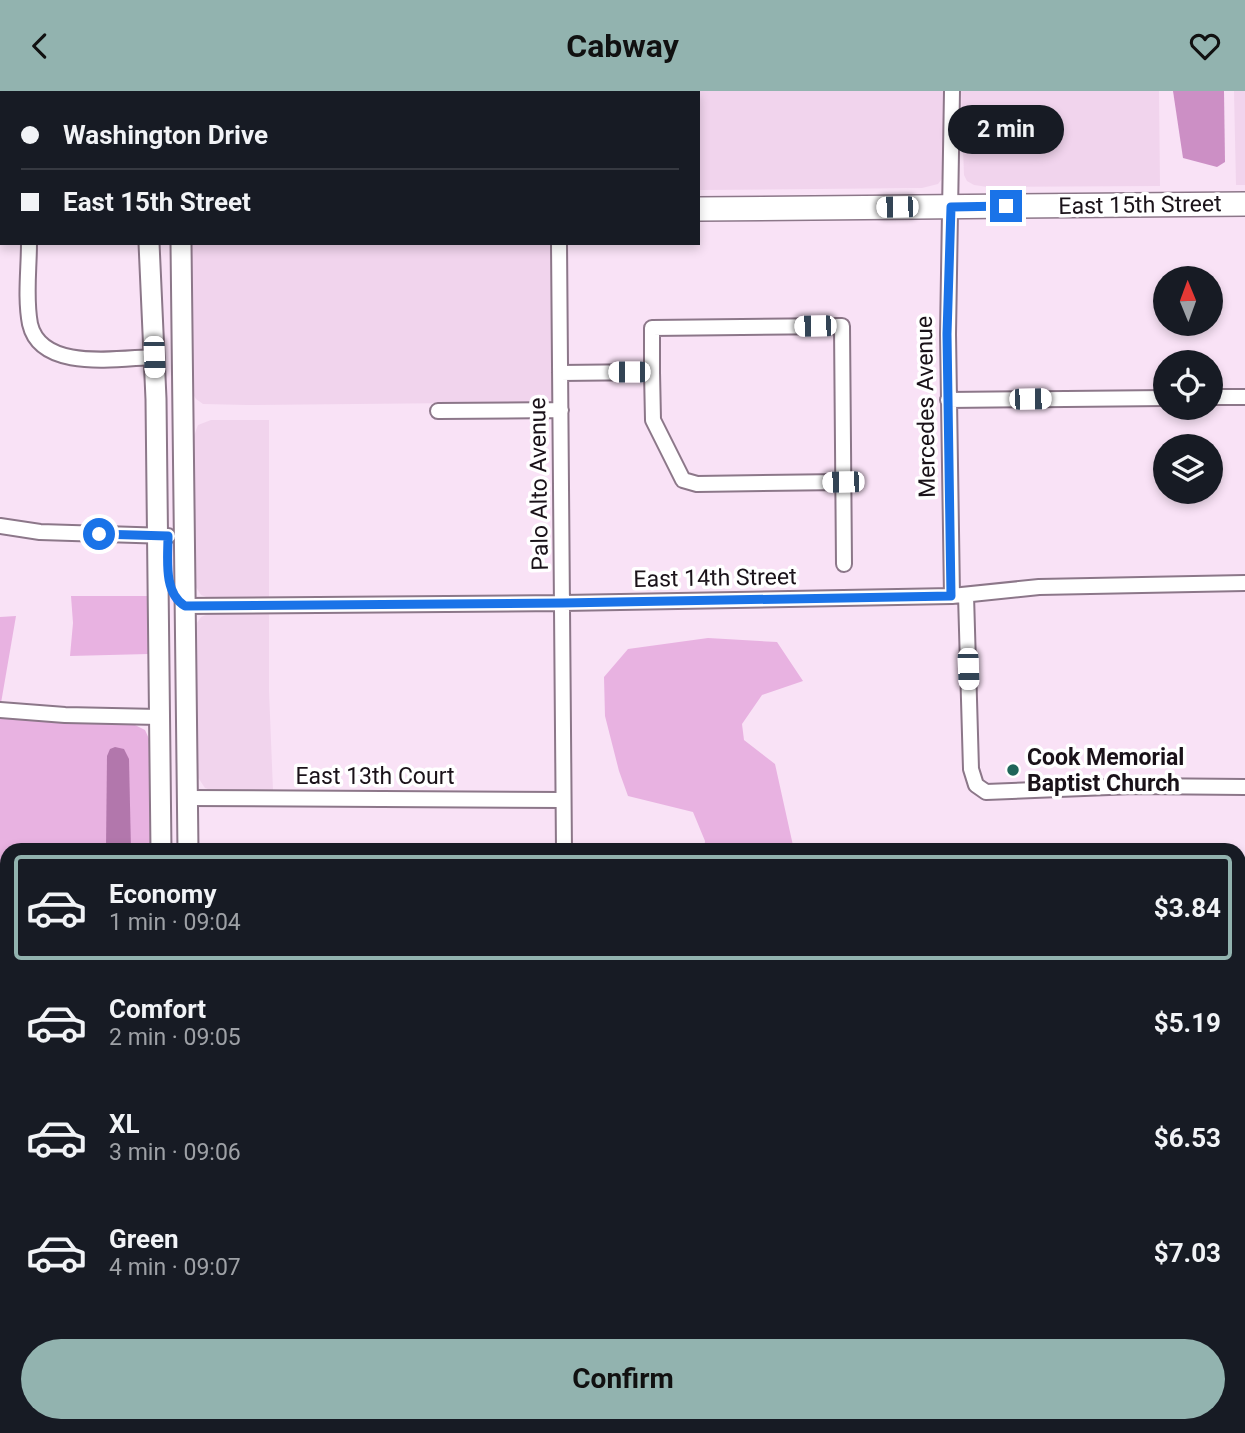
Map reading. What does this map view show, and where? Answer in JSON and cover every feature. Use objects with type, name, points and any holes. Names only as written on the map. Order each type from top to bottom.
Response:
[{"type":"main road","name":"East 15th Street","points":[[700,209],[1245,204]]},
{"type":"main road","points":[[149,245],[157,497],[171,587],[176,599],[185,606]]},
{"type":"main road","points":[[181,245],[188,843]]},
{"type":"main road","points":[[161,843],[159,717],[163,536]]},
{"type":"street","name":"Mercedes Avenue","points":[[952,91],[948,400],[971,769],[976,785],[986,792],[1134,786],[1245,787]]},
{"type":"street","points":[[29,245],[29,317],[34,334],[41,344],[55,354],[74,358],[154,357]]},
{"type":"street","name":"Palo Alto Avenue","points":[[559,245],[564,843]]},
{"type":"street","points":[[843,482],[697,484],[683,480],[653,420],[652,328],[842,325],[844,563]]},
{"type":"street","points":[[560,373],[652,372]]},
{"type":"street","points":[[1223,397],[1245,397]]},
{"type":"street","points":[[948,400],[1153,398]]},
{"type":"street","points":[[438,411],[561,410]]},
{"type":"street","points":[[0,526],[40,532],[163,536]]},
{"type":"street","name":"East 14th Street","points":[[185,606],[563,603],[959,595],[1039,587],[1245,583]]},
{"type":"street","points":[[0,710],[65,715],[159,717]]},
{"type":"street","name":"East 13th Court","points":[[187,797],[563,800]]},
{"type":"shaded area","points":[[700,91],[947,91],[945,175],[938,184],[922,188],[700,190]]},
{"type":"shaded area","points":[[961,91],[1159,91],[1160,186],[974,185],[967,181],[964,175]]},
{"type":"shaded area","points":[[1173,91],[1224,91],[1225,162],[1217,167],[1183,158]]},
{"type":"shaded area","points":[[1234,91],[1245,91],[1245,185],[1236,185]]},
{"type":"shaded area","points":[[192,245],[550,245],[552,402],[247,405],[203,404],[193,394]]},
{"type":"shaded area","points":[[211,420],[269,420],[269,598],[209,598],[201,595],[196,587],[194,436],[198,425]]},
{"type":"shaded area","points":[[71,596],[148,596],[148,654],[70,656],[73,623]]},
{"type":"shaded area","points":[[269,611],[273,790],[205,788],[197,776],[197,623],[201,617],[208,614]]},
{"type":"shaded area","points":[[16,616],[1,703],[0,703],[0,617]]},
{"type":"shaded area","points":[[708,638],[777,642],[803,681],[762,695],[742,724],[744,740],[775,764],[792,843],[705,843],[693,812],[628,796],[605,716],[604,677],[628,649]]},
{"type":"shaded area","points":[[0,718],[133,724],[145,730],[150,741],[151,843],[0,843]]},
{"type":"shaded area","points":[[110,749],[124,749],[129,759],[131,843],[106,843],[107,756]]},
{"type":"place","name":"Cook Memorial Baptist Church","points":[[1013,770]]},
{"type":"route","points":[[99,534],[168,536],[171,587],[176,599],[185,606],[951,596],[947,334],[951,207],[1006,206]]}]
